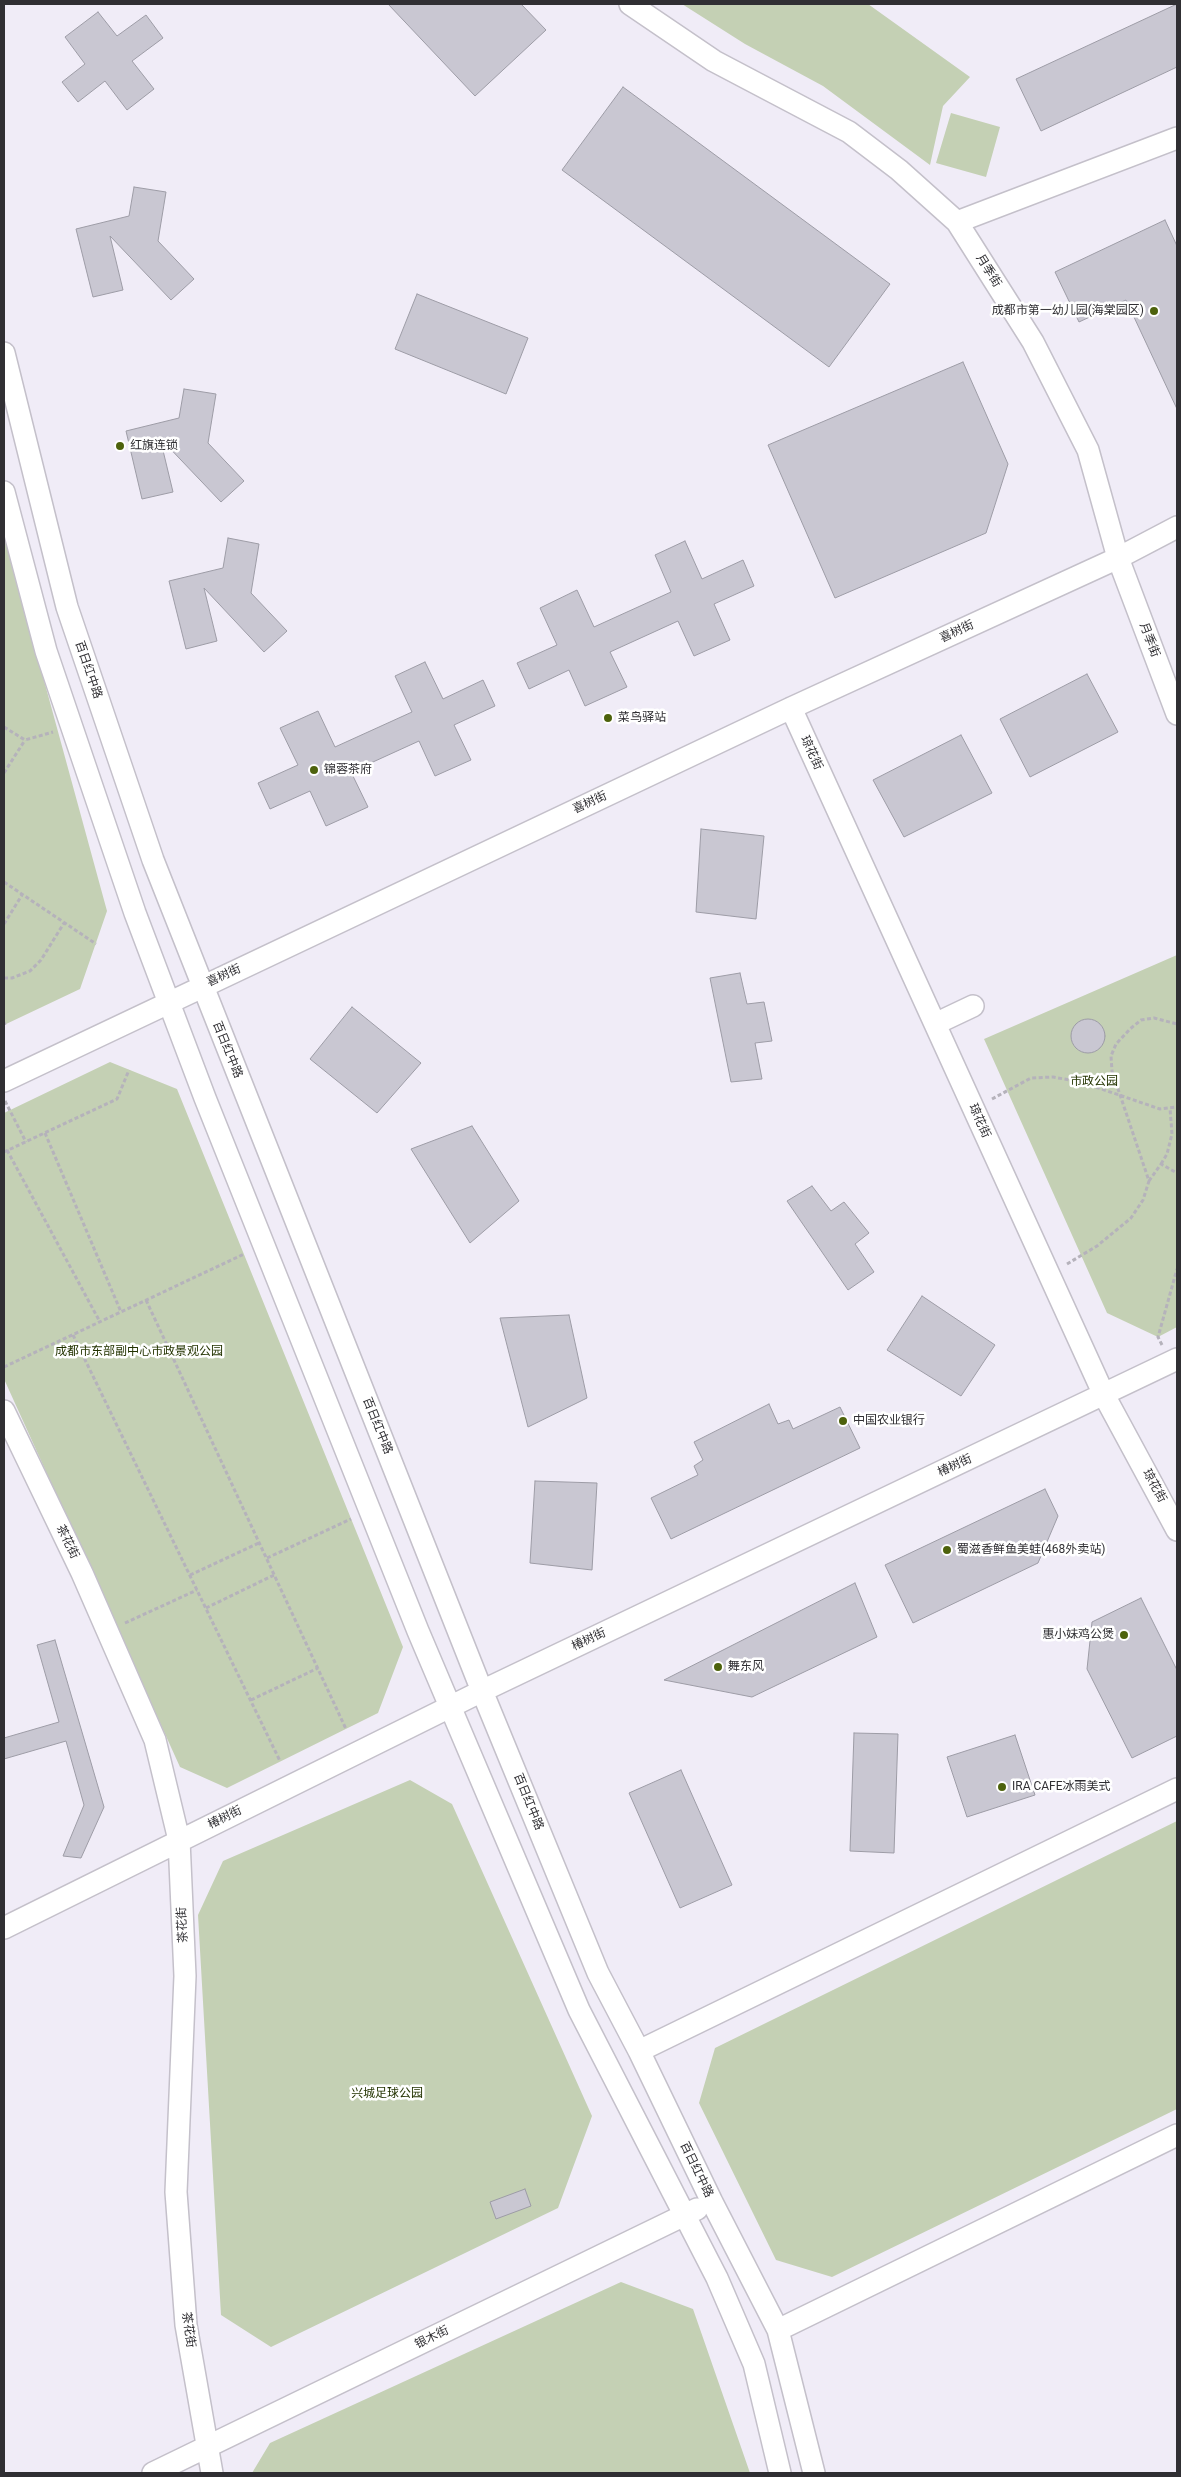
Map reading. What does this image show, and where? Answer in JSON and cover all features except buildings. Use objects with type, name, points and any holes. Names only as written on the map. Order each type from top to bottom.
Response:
[{"type":"street","name":"月季街","points":[[630,4],[714,61],[849,132],[899,170],[957,222],[1033,342],[1088,450],[1118,558],[1177,714]]},
{"type":"street","points":[[957,222],[1177,138]]},
{"type":"street","name":"百日红中路","points":[[4,353],[66,607],[153,860],[482,1691],[598,1973],[778,2330],[814,2473]]},
{"type":"street","points":[[4,492],[46,651],[135,913],[216,1126],[450,1707],[579,2010],[718,2278],[754,2364],[780,2473]]},
{"type":"street","name":"喜树街","points":[[4,1081],[791,708],[1118,558],[1177,527]]},
{"type":"street","name":"琼花街","points":[[791,708],[1104,1395],[1177,1530]]},
{"type":"street","points":[[935,1024],[973,1006]]},
{"type":"street","name":"椿树街","points":[[4,1928],[482,1691],[1174,1361]]},
{"type":"street","name":"茶花街","points":[[4,1411],[82,1573],[155,1740],[179,1840],[185,1976],[176,2192],[186,2325],[212,2473]]},
{"type":"street","points":[[639,2051],[1177,1789]]},
{"type":"street","points":[[778,2330],[1177,2135]]},
{"type":"street","name":"银木街","points":[[153,2473],[712,2202]]},
{"type":"path","points":[[4,727],[25,740]]},
{"type":"path","points":[[4,773],[25,740],[58,730]]},
{"type":"path","points":[[4,882],[96,944]]},
{"type":"path","points":[[4,924],[22,895]]},
{"type":"path","points":[[4,978],[12,978],[30,971],[41,960],[64,923]]},
{"type":"path","points":[[1149,1182],[1112,1071],[1111,1056],[1116,1044],[1130,1028],[1141,1020],[1154,1018],[1177,1024]]},
{"type":"path","points":[[100,1322],[6,1151],[117,1099],[129,1070]]},
{"type":"path","points":[[974,1109],[1031,1078],[1053,1077],[1081,1082],[1160,1109],[1177,1107]]},
{"type":"path","points":[[4,1098],[26,1142]]},
{"type":"path","points":[[1049,1274],[1097,1246],[1131,1218],[1143,1200],[1149,1182],[1167,1154],[1172,1134],[1170,1108]]},
{"type":"path","points":[[45,1133],[121,1312]]},
{"type":"path","points":[[1161,1164],[1177,1173]]},
{"type":"path","points":[[4,1367],[244,1254]]},
{"type":"path","points":[[1174,1361],[1158,1337],[1177,1269]]},
{"type":"path","points":[[146,1300],[346,1728]]},
{"type":"path","points":[[73,1334],[280,1761]]},
{"type":"path","points":[[267,1558],[352,1519]]},
{"type":"path","points":[[190,1575],[259,1543]]},
{"type":"path","points":[[206,1608],[274,1575]]},
{"type":"path","points":[[117,1627],[197,1590]]},
{"type":"path","points":[[251,1700],[318,1668]]},
{"type":"green space","points":[[682,4],[868,4],[970,77],[943,106],[930,165],[823,86],[745,44]]},
{"type":"green space","points":[[951,113],[1000,127],[986,177],[936,163]]},
{"type":"green space","points":[[4,534],[107,911],[80,989],[4,1025]]},
{"type":"green space","name":"市政公园","points":[[1177,955],[1177,1327],[1158,1337],[1107,1313],[984,1039]]},
{"type":"green space","name":"成都市东部副中心市政景观公园","points":[[110,1062],[177,1089],[403,1647],[378,1713],[227,1788],[180,1767],[4,1379],[4,1113]]},
{"type":"green space","name":"兴城足球公园","points":[[410,1780],[452,1804],[592,2116],[558,2208],[271,2347],[221,2315],[198,1915],[223,1861]]},
{"type":"green space","points":[[1177,1821],[1177,2109],[832,2277],[776,2260],[699,2103],[715,2048]]},
{"type":"green space","points":[[621,2282],[693,2309],[750,2473],[252,2473],[270,2443]]},
{"type":"place","name":"成都市第一幼儿园(海棠园区)","points":[[1154,311]]},
{"type":"place","name":"红旗连锁","points":[[120,446]]},
{"type":"place","name":"菜鸟驿站","points":[[608,718]]},
{"type":"place","name":"锦蓉茶府","points":[[314,770]]},
{"type":"place","name":"中国农业银行","points":[[843,1421]]},
{"type":"place","name":"蜀滋香鲜鱼美蛙(468外卖站)","points":[[947,1550]]},
{"type":"place","name":"惠小妹鸡公煲","points":[[1124,1635]]},
{"type":"place","name":"舞东风","points":[[718,1667]]},
{"type":"place","name":"IRA CAFE冰雨美式","points":[[1002,1787]]}]
